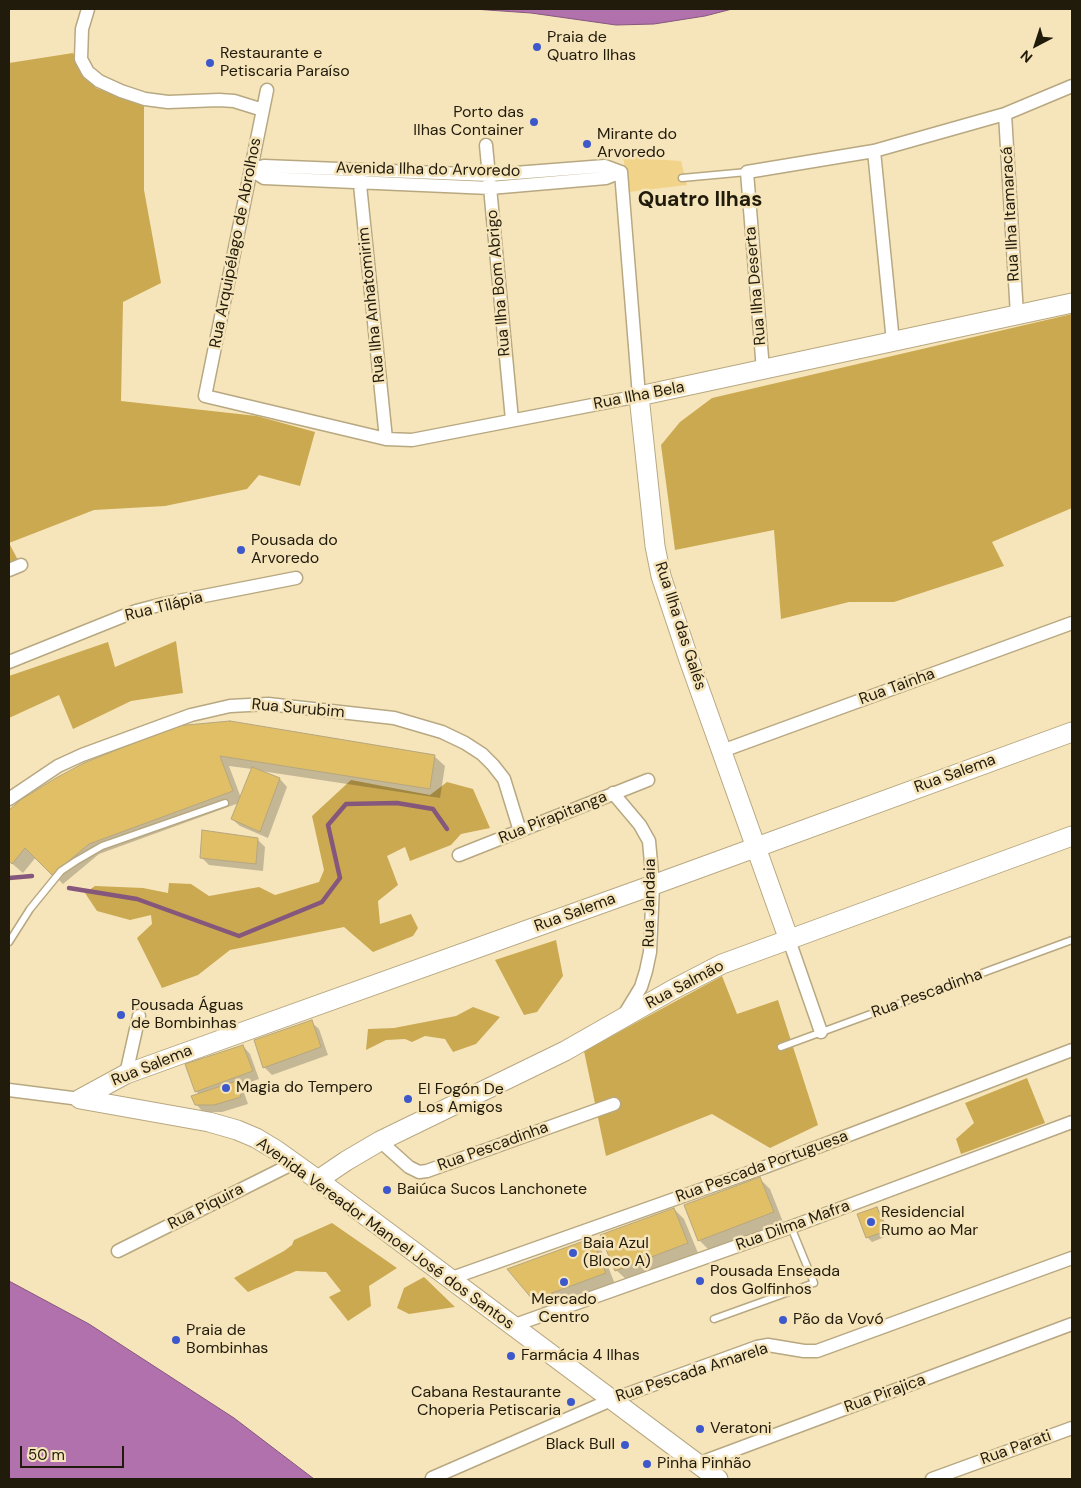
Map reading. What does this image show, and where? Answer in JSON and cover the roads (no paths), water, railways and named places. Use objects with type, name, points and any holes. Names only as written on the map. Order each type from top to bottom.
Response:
[{"type":"main road","name":"Rua Ilha Bela","points":[[639,396],[1072,303]]},
{"type":"main road","name":"Rua Ilha das Galés","points":[[639,396],[655,546],[661,576],[789,940]]},
{"type":"main road","name":"Rua Salema","points":[[80,1099],[126,1074],[1072,732]]},
{"type":"main road","name":"Rua Salmão","points":[[318,1180],[380,1141],[565,1051],[722,964],[1072,836]]},
{"type":"main road","name":"Avenida Vereador Manoel José dos Santos","points":[[80,1099],[209,1122],[256,1138],[318,1180],[718,1479]]},
{"type":"street","points":[[88,9],[82,29],[81,59],[88,72],[99,81],[121,92],[145,99],[168,102],[227,100],[240,102],[263,110]]},
{"type":"street","points":[[747,172],[874,152],[1005,114],[1072,86]]},
{"type":"street","name":"Rua Arquipélago de Abrolhos","points":[[204,396],[267,90]]},
{"type":"street","name":"Rua Ilha Itamaracá","points":[[1005,114],[1017,315]]},
{"type":"street","name":"Rua Ilha Bom Abrigo","points":[[486,145],[512,420]]},
{"type":"street","points":[[874,152],[893,342]]},
{"type":"street","name":"Avenida Ilha do Arvoredo","points":[[251,170],[264,166],[360,177],[490,188],[606,178],[621,172]]},
{"type":"street","name":"Avenida Ilha do Arvoredo","points":[[360,177],[489,175],[605,166],[621,172]]},
{"type":"street","name":"Rua Ilha das Galés","points":[[621,172],[639,396]]},
{"type":"street","name":"Rua Ilha Deserta","points":[[747,172],[763,370]]},
{"type":"street","name":"Rua Ilha Anhatomirim","points":[[360,177],[386,439]]},
{"type":"street","name":"Rua Ilha Bela","points":[[204,396],[386,439],[412,440],[639,396]]},
{"type":"street","name":"Rua Tilápia","points":[[9,662],[136,611],[296,578]]},
{"type":"street","name":"Rua Tainha","points":[[722,750],[1072,623]]},
{"type":"street","name":"Rua Surubim","points":[[9,799],[58,766],[82,755],[191,715],[230,706],[268,704],[394,718],[442,732],[465,743],[482,754],[494,765],[504,779],[520,831]]},
{"type":"street","name":"Rua Pirapitanga","points":[[458,855],[648,780]]},
{"type":"street","name":"Rua Jandaia","points":[[614,794],[640,825],[649,841],[653,885],[650,952],[646,971],[641,987],[622,1019]]},
{"type":"street","name":"Rua Ilha das Galés","points":[[789,940],[821,1032]]},
{"type":"street","points":[[126,1074],[138,1016]]},
{"type":"street","name":"Rua Pescada Portuguesa","points":[[449,1279],[765,1167],[1072,1050]]},
{"type":"street","name":"Avenida Vereador Manoel José dos Santos","points":[[9,1090],[80,1099]]},
{"type":"street","name":"Rua Pescadinha","points":[[380,1141],[409,1168],[419,1172],[427,1171],[614,1104]]},
{"type":"street","name":"Rua Dilma Mafra","points":[[512,1326],[791,1227],[1072,1122]]},
{"type":"street","name":"Rua Piquira","points":[[118,1251],[294,1163]]},
{"type":"street","name":"Rua Pescada Amarela","points":[[432,1478],[610,1400],[768,1345],[804,1352],[817,1351],[1072,1258]]},
{"type":"street","name":"Rua Pirajica","points":[[697,1464],[1072,1324]]},
{"type":"street","name":"Rua Parati","points":[[932,1479],[1072,1428]]},
{"type":"lane","points":[[682,178],[747,172]]},
{"type":"lane","points":[[9,942],[35,902],[61,871],[76,861],[102,846],[225,803]]},
{"type":"lane","name":"Rua Pescadinha","points":[[782,1047],[1072,940]]},
{"type":"lane","points":[[714,1319],[814,1283],[791,1227]]},
{"type":"waterway","points":[[69,888],[137,899],[239,936],[322,902],[340,878],[328,825],[346,804],[397,803],[433,809],[447,829]]},
{"type":"waterway","points":[[9,878],[32,876]]},
{"type":"place","name":"Praia de Quatro Ilhas","points":[[537,47]]},
{"type":"place","name":"Restaurante e Petiscaria Paraíso","points":[[210,63]]},
{"type":"place","name":"Porto das Ilhas Container","points":[[534,122]]},
{"type":"place","name":"Mirante do Arvoredo","points":[[587,144]]},
{"type":"place","name":"Pousada do Arvoredo","points":[[241,550]]},
{"type":"place","name":"Pousada Águas de Bombinhas","points":[[121,1015]]},
{"type":"place","name":"Magia do Tempero","points":[[226,1088]]},
{"type":"place","name":"El Fogón De Los Amigos","points":[[408,1099]]},
{"type":"place","name":"Baiúca Sucos Lanchonete","points":[[387,1190]]},
{"type":"place","name":"Residencial Rumo ao Mar","points":[[871,1222]]},
{"type":"place","name":"Baia Azul (Bloco A)","points":[[573,1253]]},
{"type":"place","name":"Pousada Enseada dos Golfinhos","points":[[700,1281]]},
{"type":"place","name":"Mercado Centro","points":[[564,1282]]},
{"type":"place","name":"Pão da Vovó","points":[[783,1320]]},
{"type":"place","name":"Praia de Bombinhas","points":[[176,1340]]},
{"type":"place","name":"Farmácia 4 Ilhas","points":[[511,1356]]},
{"type":"place","name":"Cabana Restaurante Choperia Petiscaria","points":[[571,1402]]},
{"type":"place","name":"Veratoni","points":[[700,1429]]},
{"type":"place","name":"Black Bull","points":[[625,1445]]},
{"type":"place","name":"Pinha Pinhão","points":[[647,1464]]},
{"type":"district","name":"Quatro Ilhas","points":[[700,200]]}]
